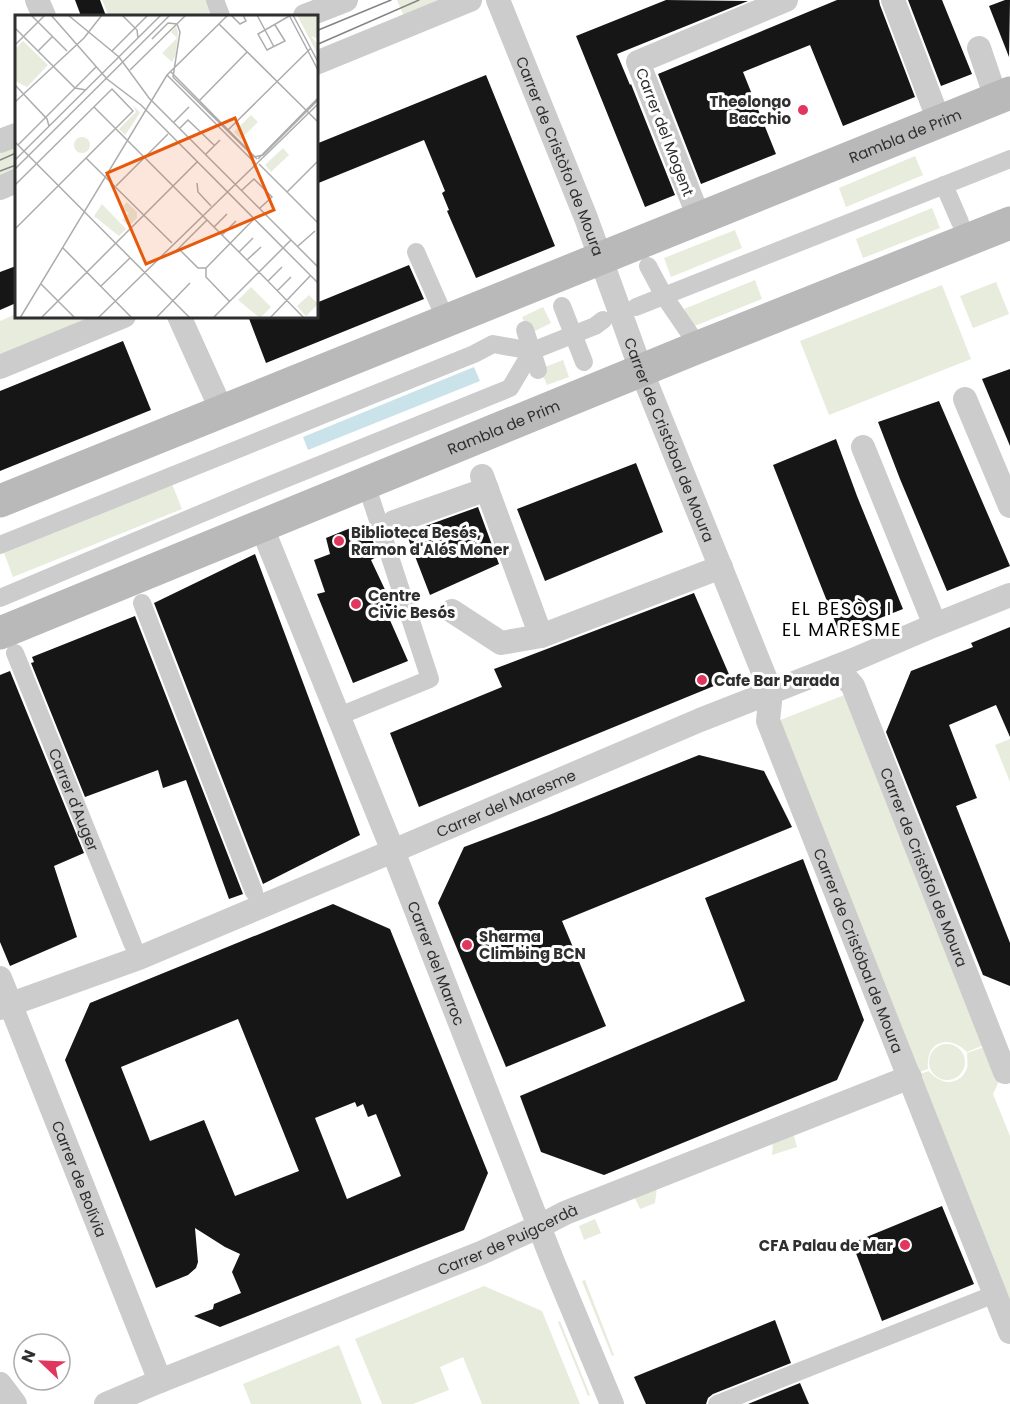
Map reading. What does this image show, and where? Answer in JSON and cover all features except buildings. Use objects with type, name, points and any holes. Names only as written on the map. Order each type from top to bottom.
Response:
[{"type":"main road","name":"Rambla de Prim","points":[[0,501],[1003,95]]},
{"type":"main road","name":"Rambla de Prim","points":[[7,643],[261,525],[1010,223]]},
{"type":"street","points":[[37,0],[44,15]]},
{"type":"street","points":[[215,0],[221,15]]},
{"type":"street","points":[[308,15],[346,0]]},
{"type":"street","points":[[318,62],[470,0]]},
{"type":"street","name":"Carrer de Cristòfol de Moura","points":[[498,0],[586,218],[600,258],[611,319]]},
{"type":"street","name":"Carrer del Mogent","points":[[699,218],[638,62],[786,0]]},
{"type":"street","points":[[893,0],[939,121]]},
{"type":"street","points":[[979,48],[1003,95]]},
{"type":"street","points":[[0,141],[15,135]]},
{"type":"street","points":[[0,545],[474,354],[493,344],[532,351],[664,296],[1010,159]]},
{"type":"street","points":[[0,188],[15,182]]},
{"type":"street","points":[[944,185],[960,222]]},
{"type":"street","points":[[417,252],[446,320]]},
{"type":"street","points":[[648,266],[664,296],[690,334]]},
{"type":"street","points":[[562,306],[584,362]]},
{"type":"street","points":[[0,367],[119,318]]},
{"type":"street","points":[[180,318],[222,411]]},
{"type":"street","name":"Carrer de Cristóbal de Moura","points":[[611,319],[641,370],[771,692],[768,721],[1010,1332]]},
{"type":"street","points":[[525,330],[538,370]]},
{"type":"street","points":[[0,598],[255,491],[510,388],[532,351]]},
{"type":"street","points":[[965,399],[1010,506]]},
{"type":"street","points":[[863,447],[935,624]]},
{"type":"street","points":[[394,522],[484,482],[540,636]]},
{"type":"street","points":[[339,716],[430,679],[369,493]]},
{"type":"street","name":"Carrer del Marroc","points":[[261,525],[393,851],[553,1262],[612,1404]]},
{"type":"street","points":[[452,611],[501,643],[540,636],[721,567]]},
{"type":"street","name":"Carrer del Maresme","points":[[5,1006],[139,958],[700,720],[1010,595]]},
{"type":"street","points":[[142,603],[254,892]]},
{"type":"street","name":"Carrer d'Auger","points":[[7,643],[133,945]]},
{"type":"street","name":"Carrer de Cristòfol de Moura","points":[[836,667],[853,686],[1001,1038],[1005,1072]]},
{"type":"street","name":"Carrer de Bolívia","points":[[0,978],[5,1006],[160,1381]]},
{"type":"street","name":"Carrer de Puigcerdà","points":[[106,1404],[482,1252],[565,1213],[910,1077]]},
{"type":"street","points":[[717,1404],[995,1294]]},
{"type":"street","points":[[0,1384],[15,1404]]},
{"type":"shaded area","points":[[102,0],[210,0],[217,15],[109,15]]},
{"type":"shaded area","points":[[397,0],[445,0],[405,19]]},
{"type":"shaded area","points":[[15,146],[15,171],[0,178],[0,153]]},
{"type":"shaded area","points":[[915,156],[923,175],[846,207],[839,188]]},
{"type":"shaded area","points":[[932,208],[940,228],[863,258],[856,239]]},
{"type":"shaded area","points":[[735,230],[742,248],[671,277],[664,258]]},
{"type":"shaded area","points":[[755,280],[762,299],[692,327],[684,309]]},
{"type":"shaded area","points":[[996,282],[1009,314],[973,328],[960,296]]},
{"type":"shaded area","points":[[942,285],[971,359],[829,415],[800,341]]},
{"type":"shaded area","points":[[543,307],[551,323],[529,334],[522,317]]},
{"type":"shaded area","points":[[15,314],[15,318],[93,318],[0,355],[0,321]]},
{"type":"shaded area","points":[[563,360],[569,377],[547,385],[540,369]]},
{"type":"shaded area","points":[[172,484],[182,509],[13,577],[4,553]]},
{"type":"shaded area","points":[[847,694],[989,1043],[967,1052],[952,1043],[939,1043],[930,1052],[928,1069],[914,1074],[775,722]]},
{"type":"shaded area","points":[[1010,739],[1010,782],[995,745]]},
{"type":"shaded area","points":[[947,1044],[960,1049],[965,1062],[960,1075],[947,1080],[934,1075],[929,1062],[934,1049]]},
{"type":"shaded area","points":[[990,1045],[1002,1075],[993,1094],[1010,1136],[1010,1315],[914,1076],[929,1071],[944,1081],[955,1081],[964,1074],[967,1068],[967,1053]]},
{"type":"shaded area","points":[[793,1132],[797,1147],[772,1155],[773,1140]]},
{"type":"shaded area","points":[[657,1187],[655,1203],[640,1209],[634,1196]]},
{"type":"shaded area","points":[[595,1219],[601,1233],[584,1240],[579,1226]]},
{"type":"shaded area","points":[[585,1280],[614,1355],[612,1356],[582,1281]]},
{"type":"shaded area","points":[[484,1286],[542,1311],[580,1404],[482,1404],[463,1357],[440,1367],[449,1390],[413,1404],[382,1404],[355,1339]]},
{"type":"shaded area","points":[[560,1321],[590,1395],[588,1396],[558,1322]]},
{"type":"shaded area","points":[[339,1345],[362,1404],[251,1404],[243,1384]]},
{"type":"water","points":[[474,367],[480,381],[308,450],[303,437]]},
{"type":"tram line","points":[[318,30],[391,0]]},
{"type":"tram line","points":[[318,44],[419,0]]},
{"type":"tram line","points":[[0,160],[15,153]]},
{"type":"tram line","points":[[0,171],[15,165]]},
{"type":"place","name":"Theolongo Bacchio","points":[[803,110]]},
{"type":"place","name":"Biblioteca Besós, Ramon d'Alós Moner","points":[[339,541]]},
{"type":"place","name":"Centre Civic Besós","points":[[356,604]]},
{"type":"place","name":"Cafe Bar Parada","points":[[702,680]]},
{"type":"place","name":"Sharma Climbing BCN","points":[[467,945]]},
{"type":"place","name":"CFA Palau de Mar","points":[[905,1245]]},
{"type":"district","name":"EL BESÒS I EL MARESME","points":[[842,618]]}]
